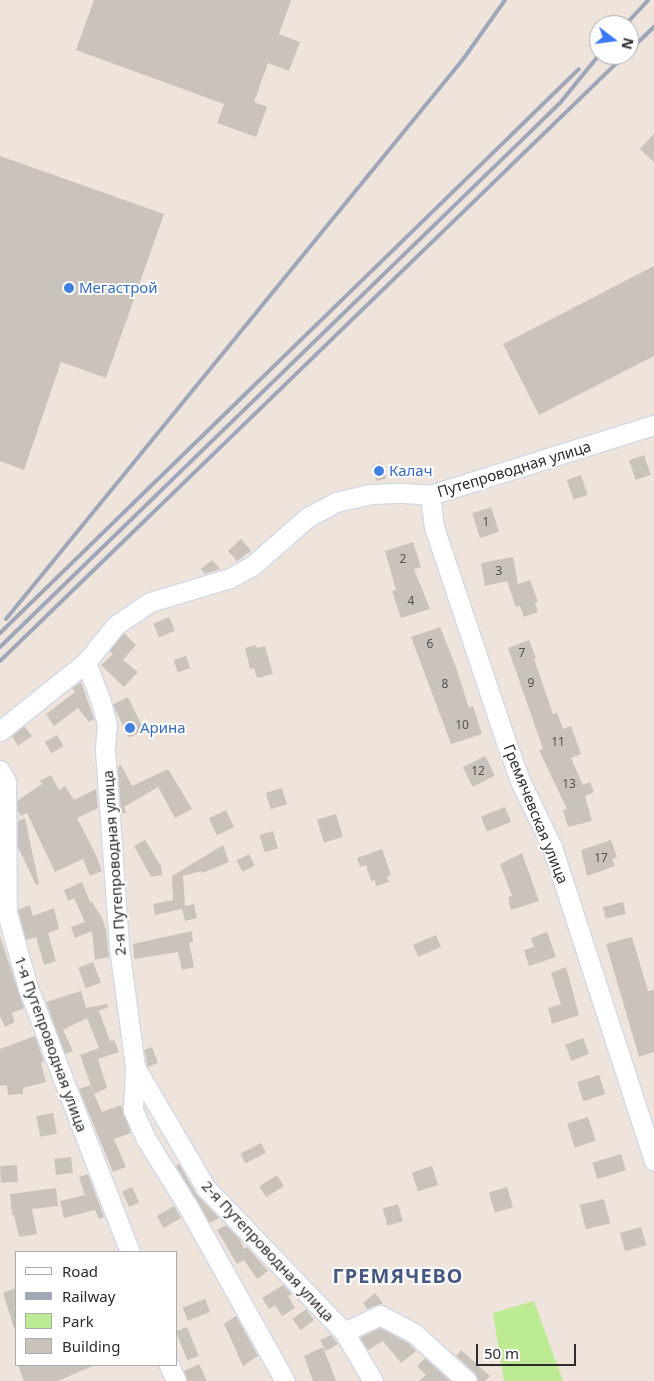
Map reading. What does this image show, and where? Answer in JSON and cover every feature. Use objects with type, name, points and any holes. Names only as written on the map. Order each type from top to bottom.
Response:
[{"type":"street","name":"Путепроводная улица","points":[[0,731],[86,662],[116,625],[150,602],[230,578],[252,566],[308,516],[336,502],[370,494],[404,492],[430,495],[654,425]]},
{"type":"street","name":"Гремячевская улица","points":[[430,495],[434,527],[507,745],[521,783],[552,847],[654,1162]]},
{"type":"street","name":"2-я Путепроводная улица","points":[[86,662],[101,702],[107,725],[105,750],[119,947],[135,1067],[133,1110],[146,1139],[187,1205],[285,1381]]},
{"type":"street","name":"1-я Путепроводная улица","points":[[0,770],[6,782],[6,912],[28,988],[130,1251]]},
{"type":"street","name":"2-я Путепроводная улица","points":[[135,1067],[206,1188],[344,1332],[373,1381]]},
{"type":"street","points":[[344,1332],[380,1316],[415,1334],[467,1381]]},
{"type":"street","points":[[169,1366],[176,1381]]},
{"type":"green space","points":[[534,1301],[563,1381],[504,1381],[493,1313]]},
{"type":"building","points":[[94,0],[291,0],[279,34],[300,42],[289,71],[268,63],[254,102],[267,107],[256,137],[217,123],[224,104],[76,50]]},
{"type":"building","points":[[654,134],[654,162],[640,149]]},
{"type":"building","name":"Мегастрой","points":[[0,156],[164,214],[106,378],[61,362],[24,470],[0,461]]},
{"type":"building","points":[[654,266],[654,356],[539,415],[503,344]]},
{"type":"building","points":[[644,455],[651,475],[636,480],[629,460]]},
{"type":"building","points":[[382,463],[386,478],[376,481],[372,466]]},
{"type":"building","points":[[581,475],[588,495],[574,500],[567,480]]},
{"type":"building","points":[[491,507],[499,532],[480,538],[472,513]]},
{"type":"building","points":[[241,539],[251,551],[237,561],[228,551]]},
{"type":"building","points":[[413,542],[421,567],[414,569],[430,609],[401,618],[392,591],[396,590],[385,551]]},
{"type":"building","points":[[513,557],[518,584],[530,580],[538,602],[535,603],[538,612],[524,617],[520,606],[516,607],[507,581],[485,586],[481,563]]},
{"type":"building","points":[[212,560],[220,569],[205,574],[201,569]]},
{"type":"building","points":[[169,617],[175,631],[159,637],[153,624]]},
{"type":"building","points":[[440,627],[456,667],[469,708],[473,706],[482,734],[451,744],[411,637]]},
{"type":"building","points":[[124,633],[136,645],[123,660],[138,672],[124,687],[101,665],[113,654],[109,651]]},
{"type":"building","points":[[529,640],[553,714],[557,713],[563,729],[571,726],[581,754],[571,758],[583,785],[590,782],[594,792],[585,796],[592,821],[568,827],[563,810],[567,809],[539,750],[543,749],[508,648]]},
{"type":"building","points":[[256,645],[257,648],[265,646],[273,674],[257,678],[254,668],[250,669],[245,648]]},
{"type":"building","points":[[186,656],[190,668],[178,672],[174,660]]},
{"type":"building","points":[[81,682],[94,719],[89,722],[78,708],[54,726],[46,714],[75,692],[72,688]]},
{"type":"building","points":[[128,697],[144,730],[129,738],[113,704]]},
{"type":"building","points":[[24,726],[32,736],[18,746],[12,736]]},
{"type":"building","points":[[57,735],[63,746],[51,753],[45,742]]},
{"type":"building","points":[[485,756],[495,776],[473,787],[463,767]]},
{"type":"building","points":[[121,765],[132,786],[168,769],[192,809],[175,818],[158,787],[124,807],[126,812],[121,814],[118,767]]},
{"type":"building","points":[[51,775],[59,790],[65,786],[74,800],[96,789],[98,808],[77,818],[102,871],[90,876],[83,859],[55,872],[27,813],[21,816],[17,810],[17,801],[42,784],[40,781]]},
{"type":"building","points":[[282,788],[287,804],[271,809],[266,793]]},
{"type":"building","points":[[505,807],[511,822],[487,832],[481,817]]},
{"type":"building","points":[[226,810],[234,827],[217,835],[209,818]]},
{"type":"building","points":[[336,814],[343,837],[324,843],[317,820]]},
{"type":"building","points":[[25,818],[39,884],[36,885],[18,847],[18,821]]},
{"type":"building","points":[[273,831],[278,848],[265,852],[260,835]]},
{"type":"building","points":[[145,840],[161,866],[162,875],[151,877],[134,846]]},
{"type":"building","points":[[611,840],[617,857],[612,859],[615,866],[587,876],[581,850]]},
{"type":"building","points":[[223,845],[229,862],[202,873],[201,871],[183,876],[185,906],[194,904],[197,918],[185,921],[182,909],[155,915],[153,904],[173,900],[172,876]]},
{"type":"building","points":[[382,849],[391,875],[387,876],[389,882],[376,886],[375,880],[371,881],[366,865],[360,867],[357,858]]},
{"type":"building","points":[[522,853],[539,901],[511,910],[508,897],[512,896],[500,864]]},
{"type":"building","points":[[249,854],[255,866],[242,872],[237,860]]},
{"type":"building","points":[[82,882],[90,902],[92,902],[101,916],[106,930],[109,957],[95,960],[92,931],[75,938],[71,927],[85,922],[74,898],[68,901],[64,890]]},
{"type":"building","points":[[623,902],[626,914],[606,919],[603,907]]},
{"type":"building","points":[[30,905],[33,916],[54,908],[59,929],[48,933],[56,961],[44,965],[36,937],[26,940],[18,910]]},
{"type":"building","points":[[192,931],[193,942],[189,943],[194,967],[182,970],[178,952],[134,959],[133,944]]},
{"type":"building","points":[[547,932],[556,957],[529,966],[524,950],[534,947],[531,938]]},
{"type":"building","points":[[436,935],[441,947],[418,957],[413,945]]},
{"type":"building","points":[[0,936],[24,1008],[12,1013],[15,1022],[5,1027],[0,1016]]},
{"type":"building","points":[[632,937],[648,991],[654,990],[654,1052],[639,1057],[606,944]]},
{"type":"building","points":[[93,962],[101,983],[86,988],[78,968]]},
{"type":"building","points":[[566,967],[579,1015],[552,1024],[548,1008],[561,1004],[551,973]]},
{"type":"building","points":[[81,991],[86,1008],[107,1004],[108,1007],[99,1011],[110,1041],[114,1040],[119,1052],[98,1059],[107,1088],[94,1094],[80,1055],[99,1048],[87,1018],[63,1030],[73,1051],[65,1054],[46,1002]]},
{"type":"building","points":[[35,1036],[44,1062],[41,1063],[46,1082],[23,1088],[23,1094],[8,1095],[7,1085],[0,1086],[0,1049]]},
{"type":"building","points":[[583,1038],[589,1054],[571,1061],[565,1045]]},
{"type":"building","points":[[152,1047],[158,1063],[148,1067],[144,1050]]},
{"type":"building","points":[[599,1075],[605,1094],[583,1101],[577,1082]]},
{"type":"building","points":[[90,1085],[102,1112],[121,1105],[131,1133],[114,1139],[126,1167],[113,1172],[79,1089]]},
{"type":"building","points":[[53,1113],[57,1134],[40,1137],[36,1116]]},
{"type":"building","points":[[588,1117],[596,1141],[575,1148],[567,1124]]},
{"type":"building","points":[[261,1143],[266,1153],[246,1163],[241,1153]]},
{"type":"building","points":[[621,1154],[626,1170],[597,1179],[592,1163]]},
{"type":"building","points":[[71,1157],[73,1173],[56,1175],[54,1159]]},
{"type":"building","points":[[179,1164],[196,1194],[219,1218],[210,1223],[176,1166]]},
{"type":"building","points":[[17,1165],[18,1182],[1,1183],[0,1166]]},
{"type":"building","points":[[432,1166],[438,1185],[418,1192],[412,1172]]},
{"type":"building","points":[[88,1174],[104,1217],[99,1219],[95,1210],[64,1218],[60,1201],[85,1195],[79,1177]]},
{"type":"building","points":[[277,1175],[284,1186],[266,1197],[259,1186]]},
{"type":"building","points":[[132,1187],[139,1202],[129,1207],[122,1192]]},
{"type":"building","points":[[507,1187],[513,1207],[495,1213],[489,1193]]},
{"type":"building","points":[[56,1188],[58,1206],[32,1209],[37,1234],[19,1237],[14,1215],[12,1215],[10,1194]]},
{"type":"building","points":[[604,1199],[610,1223],[586,1229],[580,1205]]},
{"type":"building","points":[[398,1204],[403,1221],[388,1226],[383,1208]]},
{"type":"building","points":[[174,1206],[181,1218],[164,1228],[157,1216]]},
{"type":"building","points":[[226,1225],[240,1240],[244,1249],[247,1247],[268,1271],[257,1279],[244,1260],[237,1264],[217,1230]]},
{"type":"building","points":[[641,1227],[646,1245],[625,1251],[620,1233]]},
{"type":"building","points":[[283,1285],[292,1294],[288,1296],[295,1308],[282,1316],[275,1305],[269,1309],[262,1298]]},
{"type":"building","points":[[15,1288],[15,1328],[14,1328],[3,1293]]},
{"type":"building","points":[[375,1293],[383,1303],[367,1309],[363,1303]]},
{"type":"building","points":[[205,1299],[210,1312],[188,1321],[183,1308]]},
{"type":"building","points":[[306,1309],[314,1320],[300,1330],[292,1319]]},
{"type":"building","points":[[236,1316],[258,1356],[243,1366],[224,1324]]},
{"type":"building","points":[[187,1327],[199,1356],[187,1360],[178,1337],[178,1331]]},
{"type":"building","points":[[380,1328],[408,1343],[416,1351],[401,1363],[383,1341],[368,1350],[360,1338]]},
{"type":"building","points":[[331,1335],[338,1344],[326,1351],[320,1340]]},
{"type":"building","points":[[323,1347],[336,1381],[313,1381],[304,1356]]},
{"type":"building","points":[[461,1350],[490,1376],[485,1381],[478,1381],[475,1373],[456,1356]]},
{"type":"building","points":[[425,1358],[450,1381],[419,1381],[426,1375],[417,1366]]},
{"type":"building","points":[[199,1364],[207,1381],[187,1381],[184,1371]]},
{"type":"building","points":[[18,1366],[93,1366],[58,1381],[24,1381]]},
{"type":"railway","points":[[6,619],[464,58],[505,0]]},
{"type":"railway","points":[[634,15],[648,0]]},
{"type":"railway","points":[[639,41],[654,27]]},
{"type":"railway","points":[[0,647],[560,103],[591,65]]},
{"type":"railway","points":[[0,661],[615,65]]},
{"type":"railway","points":[[0,633],[579,69]]},
{"type":"place","name":"Мегастрой","points":[[69,288]]},
{"type":"place","name":"Калач","points":[[379,471]]},
{"type":"place","name":"Арина","points":[[130,728]]},
{"type":"district","name":"ГРЕМЯЧЕВО","points":[[398,1275]]}]
